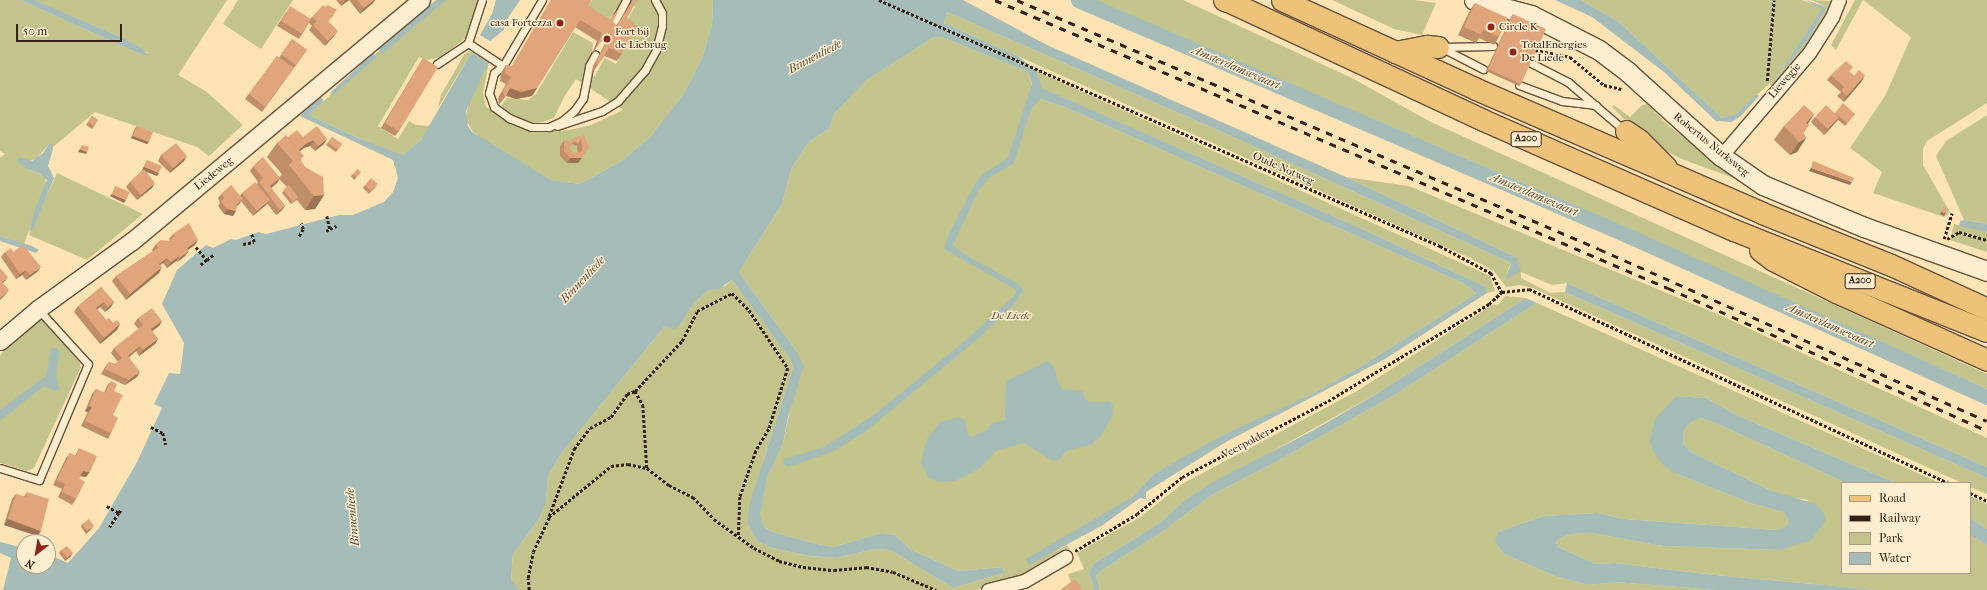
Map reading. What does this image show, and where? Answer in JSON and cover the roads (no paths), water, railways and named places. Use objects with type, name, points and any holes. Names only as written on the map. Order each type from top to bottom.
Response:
[{"type":"main road","name":"A200","points":[[1282,0],[1395,52],[1673,175],[1891,265],[1987,309]]},
{"type":"main road","name":"Robertus Nurksweg","points":[[1474,0],[1531,15],[1599,50],[1629,73],[1721,156],[1750,177],[1784,194],[1864,227],[1987,271]]},
{"type":"main road","name":"A200","points":[[1227,1],[1483,120],[1734,230],[1987,331]]},
{"type":"main road","points":[[1395,52],[1427,46],[1438,47]]},
{"type":"main road","name":"A200","points":[[1626,131],[1639,140],[1673,175]]},
{"type":"main road","name":"A200","points":[[1734,230],[1773,260],[1987,360]]},
{"type":"main road","name":"A200","points":[[1891,265],[1987,294]]},
{"type":"street","name":"Liedeweg","points":[[0,341],[38,309],[138,236],[421,0]]},
{"type":"street","name":"Liewegje","points":[[1721,156],[1809,53],[1832,17],[1839,0]]},
{"type":"street","points":[[988,590],[1024,581],[1065,557]]},
{"type":"lane","points":[[438,64],[468,43],[482,0]]},
{"type":"lane","points":[[542,0],[503,66],[494,73],[489,93],[494,107],[509,118],[531,127],[549,127],[587,118],[602,111],[628,90],[656,50],[662,13],[655,0]]},
{"type":"lane","points":[[615,21],[626,0]]},
{"type":"lane","points":[[468,43],[503,66]]},
{"type":"lane","points":[[1438,47],[1493,46]]},
{"type":"lane","points":[[1438,47],[1450,50],[1483,69]]},
{"type":"lane","points":[[549,127],[574,111],[583,98],[589,66],[595,55]]},
{"type":"lane","name":"A200","points":[[1529,62],[1568,82],[1626,131]]},
{"type":"lane","points":[[1518,85],[1562,101],[1597,106]]},
{"type":"lane","points":[[0,468],[39,480],[88,364],[38,309]]},
{"type":"water","points":[[20,0],[34,0],[121,37],[144,50],[148,55],[140,54]]},
{"type":"water","points":[[436,0],[446,0],[382,54],[378,49]]},
{"type":"water","points":[[496,0],[520,0],[504,24],[504,30],[490,41],[480,35],[492,14]]},
{"type":"water","name":"Binnenliede","points":[[713,0],[963,0],[1047,45],[1346,177],[1516,257],[1521,271],[1506,279],[1511,263],[1213,128],[947,12],[944,23],[1018,56],[1036,71],[1042,88],[1367,231],[1486,287],[1487,293],[1385,359],[1226,442],[1146,492],[1146,499],[1140,498],[1103,525],[1029,565],[1026,559],[1132,497],[1155,473],[1221,436],[1310,395],[1358,368],[1476,294],[1465,284],[1067,108],[1040,99],[1031,109],[1014,163],[989,178],[978,191],[953,245],[964,254],[1018,284],[1023,290],[1016,302],[980,337],[865,432],[832,452],[788,467],[783,463],[784,459],[824,447],[875,414],[965,341],[1015,295],[1016,290],[944,249],[949,234],[975,184],[982,175],[1008,158],[1032,84],[1028,72],[942,37],[932,38],[867,80],[835,113],[829,129],[810,141],[792,167],[782,204],[739,272],[797,352],[804,366],[788,417],[783,444],[767,478],[760,515],[764,527],[773,532],[817,544],[833,547],[881,533],[895,535],[910,549],[958,571],[1003,567],[1004,573],[953,588],[890,550],[875,549],[836,558],[810,556],[772,548],[757,541],[748,525],[749,506],[793,367],[790,359],[732,280],[719,289],[709,290],[693,304],[681,324],[675,329],[664,327],[561,454],[548,476],[546,503],[539,519],[513,554],[511,579],[520,590],[3,590],[11,558],[0,553],[0,542],[16,546],[16,574],[56,574],[56,558],[68,563],[99,528],[137,462],[162,408],[154,404],[169,373],[180,374],[184,343],[162,304],[177,270],[206,245],[213,248],[231,239],[236,240],[258,232],[266,234],[339,215],[353,215],[384,202],[393,192],[398,178],[393,160],[300,116],[320,96],[324,101],[309,115],[358,138],[402,155],[421,140],[471,53],[488,63],[466,111],[468,126],[472,132],[551,180],[580,184],[623,160],[650,137],[685,92],[702,58],[712,25]]},
{"type":"water","points":[[1555,0],[1581,0],[1619,22],[1722,118],[1736,114],[1757,94],[1759,96],[1740,117],[1731,122],[1716,121],[1664,72],[1592,17]]},
{"type":"water","points":[[1805,0],[1827,7],[1809,38],[1774,81],[1822,9]]},
{"type":"water","points":[[373,53],[377,57],[333,95],[330,93]]},
{"type":"water","points":[[49,144],[52,144],[53,149],[48,166],[54,178],[33,229],[29,232],[34,212],[47,180],[41,174],[26,169],[17,161],[18,157],[32,161],[43,153]]},
{"type":"water","points":[[1964,220],[1987,224],[1987,232],[1959,226],[1960,221]]},
{"type":"water","points":[[0,236],[32,246],[39,250],[36,253],[0,241]]},
{"type":"water","points":[[1567,283],[1987,467],[1987,478],[1565,292]]},
{"type":"water","points":[[1526,298],[1537,303],[1393,396],[1274,463],[1212,495],[1162,532],[1101,571],[1096,576],[1100,590],[1094,590],[1089,572],[1093,564],[1161,522],[1185,500],[1213,482],[1312,431],[1376,394]]},
{"type":"water","points":[[51,348],[57,348],[59,353],[56,374],[59,389],[55,391],[44,386],[0,421],[0,410],[46,376]]},
{"type":"water","points":[[1048,361],[1055,369],[1058,382],[1063,389],[1082,391],[1085,399],[1090,402],[1110,402],[1113,406],[1112,416],[1101,436],[1092,444],[1066,451],[1059,460],[1053,461],[1024,443],[996,451],[979,469],[955,481],[938,482],[928,477],[921,463],[927,439],[940,422],[960,417],[965,421],[967,433],[971,437],[987,430],[991,424],[1005,420],[1006,381]]},
{"type":"water","points":[[1676,396],[1706,398],[1739,416],[1894,482],[1844,482],[1720,425],[1701,418],[1692,421],[1684,430],[1683,443],[1691,452],[1772,491],[1816,504],[1823,512],[1826,520],[1811,540],[1780,550],[1662,546],[1592,533],[1571,534],[1559,539],[1556,542],[1558,547],[1596,564],[1614,563],[1715,575],[1877,590],[1717,590],[1615,582],[1589,585],[1557,577],[1504,554],[1495,540],[1498,532],[1543,516],[1598,513],[1625,519],[1777,530],[1787,526],[1788,519],[1783,512],[1750,503],[1677,474],[1664,466],[1654,453],[1650,441],[1655,419]]},
{"type":"water","points":[[1971,519],[1987,529],[1987,545],[1971,536]]},
{"type":"waterway","name":"Amsterdamsevaart","points":[[1078,0],[1631,237],[1987,397]]},
{"type":"railway","points":[[995,0],[1668,288],[1987,431]]},
{"type":"railway","points":[[1017,0],[1599,249],[1987,421]]},
{"type":"place","name":"casa Fortezza","points":[[560,23]]},
{"type":"place","name":"Circle K","points":[[1491,27]]},
{"type":"place","name":"Fort bij de Liebrug","points":[[607,39]]},
{"type":"place","name":"TotalEnergies De Liede","points":[[1513,52]]},
{"type":"park label","name":"De Liede","points":[[1011,316]]}]
